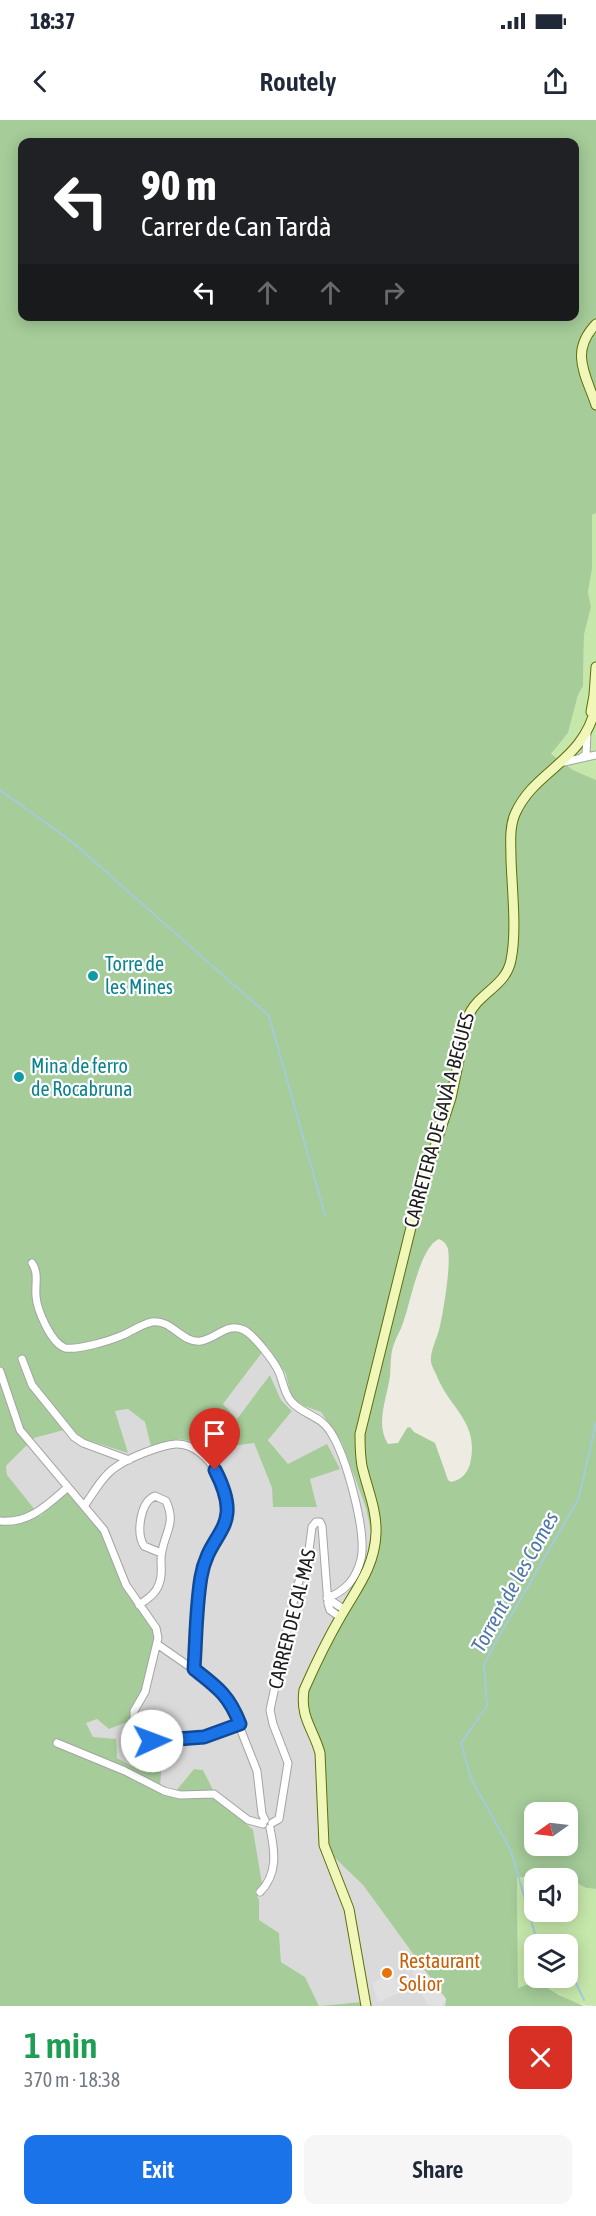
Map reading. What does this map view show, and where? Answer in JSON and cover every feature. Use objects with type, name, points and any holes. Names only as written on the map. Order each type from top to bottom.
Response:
[{"type":"main road","points":[[596,324],[585,339],[581,357],[582,367],[596,405]]},
{"type":"main road","points":[[596,331],[588,342],[585,358],[586,368],[596,395]]},
{"type":"main road","name":"CARRETERA DE GAVÀ A BEGUES","points":[[366,2006],[349,1909],[324,1845],[320,1753],[317,1740],[307,1724],[303,1708],[304,1690],[368,1566],[372,1551],[374,1530],[372,1514],[357,1455],[360,1418],[376,1363],[416,1195],[448,1098],[464,1017],[467,1008],[494,985],[504,969],[510,944],[508,839],[511,818],[521,797],[578,748],[579,739],[591,712],[596,667]]},
{"type":"main road","name":"CARRETERA DE GAVÀ A BEGUES","points":[[344,1610],[354,1598],[375,1551],[377,1530],[375,1514],[362,1465],[360,1434],[419,1195],[451,1098],[464,1033],[472,1008],[506,976],[512,959],[511,838],[514,818],[520,803],[529,791],[578,748],[587,732],[596,706]]},
{"type":"street","points":[[581,758],[577,756],[578,748],[596,753]]},
{"type":"street","points":[[564,762],[596,753]]},
{"type":"street","points":[[32,1263],[36,1274],[36,1297],[39,1310],[54,1341],[65,1348],[116,1338],[155,1322],[166,1324],[186,1339],[193,1341],[206,1340],[224,1330],[235,1328],[244,1330],[253,1337],[277,1367],[291,1401],[319,1419],[331,1432],[351,1485],[360,1527],[361,1558],[349,1585],[327,1598]]},
{"type":"street","points":[[22,1359],[32,1385],[74,1437],[82,1443],[129,1460]]},
{"type":"street","points":[[0,1371],[20,1430],[104,1530],[126,1585],[156,1628],[157,1644],[145,1692],[134,1711],[134,1724],[142,1736],[152,1741],[186,1740],[204,1737],[240,1724]]},
{"type":"street","points":[[84,1506],[114,1468],[129,1460],[161,1447],[179,1444],[196,1449],[204,1456],[221,1482],[227,1507],[227,1520],[202,1570],[194,1669]]},
{"type":"street","points":[[0,1521],[20,1521],[30,1517],[68,1487]]},
{"type":"street","points":[[140,1605],[154,1593],[159,1584],[162,1572],[161,1553],[171,1515],[166,1501],[155,1496],[149,1498],[143,1509],[140,1535],[144,1546],[161,1553]]},
{"type":"street","name":"CARRER DE CAL MAS","points":[[260,1892],[270,1882],[273,1850],[267,1824],[279,1819],[288,1763],[270,1710],[296,1589],[309,1554],[312,1527],[316,1522],[321,1524],[327,1598]]},
{"type":"street","points":[[327,1598],[344,1610]]},
{"type":"street","points":[[157,1644],[194,1669],[222,1691],[229,1700],[257,1771],[262,1814],[267,1824]]},
{"type":"street","points":[[57,1743],[125,1771],[164,1791],[180,1795],[214,1794],[248,1820],[267,1824]]},
{"type":"shaded area","points":[[267,1346],[286,1374],[291,1397],[304,1406],[321,1412],[342,1443],[366,1508],[371,1532],[366,1560],[347,1602],[317,1744],[336,1859],[363,1885],[446,1999],[445,2006],[364,2006],[361,2002],[319,2006],[305,1977],[281,1962],[279,1933],[259,1920],[259,1900],[203,1770],[194,1769],[175,1792],[160,1788],[117,1758],[93,1737],[85,1723],[97,1719],[68,1492],[40,1516],[7,1476],[6,1466],[34,1438],[73,1428],[127,1453],[115,1411],[129,1409],[145,1422],[151,1447],[172,1439],[193,1441],[206,1450],[254,1443],[272,1488],[317,1506],[310,1479],[339,1468],[288,1464],[268,1439],[292,1411],[281,1400],[271,1376],[237,1419],[223,1404]]},
{"type":"shaded area","points":[[420,1966],[446,1999],[441,2006],[431,2006],[426,2003],[412,1972]]},
{"type":"shaded area","points":[[390,1975],[394,1976],[400,1985],[399,1993],[378,2002],[372,1983]]},
{"type":"green space","points":[[0,120],[596,120],[596,513],[592,515],[592,569],[588,592],[591,607],[584,635],[583,686],[578,695],[568,733],[551,754],[573,770],[596,780],[596,1889],[586,1888],[578,1884],[578,1868],[524,1868],[524,1877],[517,1877],[518,1988],[524,1986],[524,1988],[548,1988],[584,2006],[445,2006],[446,1999],[363,1885],[336,1859],[325,1858],[321,1770],[300,1705],[366,1560],[371,1532],[366,1508],[342,1443],[321,1412],[304,1406],[291,1397],[286,1374],[267,1346],[223,1404],[237,1419],[270,1375],[281,1400],[292,1411],[268,1440],[288,1464],[327,1444],[340,1469],[310,1479],[317,1507],[273,1507],[272,1488],[254,1443],[206,1450],[185,1440],[173,1440],[151,1447],[145,1422],[128,1409],[115,1411],[128,1453],[81,1438],[72,1428],[34,1438],[6,1466],[7,1475],[40,1516],[69,1491],[100,1529],[120,1579],[155,1631],[153,1653],[147,1675],[130,1721],[109,1729],[97,1719],[86,1723],[93,1737],[116,1739],[117,1758],[133,1767],[145,1757],[162,1761],[160,1787],[175,1792],[194,1769],[203,1770],[216,1796],[253,1830],[262,1884],[255,1891],[259,1900],[259,1920],[279,1933],[281,1962],[305,1977],[319,2006],[0,2006]],"holes":[[[439,1239],[448,1249],[448,1276],[431,1363],[442,1386],[467,1426],[472,1449],[467,1471],[461,1478],[451,1482],[448,1480],[435,1443],[414,1432],[410,1427],[398,1443],[388,1444],[382,1428],[391,1356],[416,1277],[432,1244]]]},
{"type":"green space","points":[[596,513],[596,780],[573,770],[551,754],[568,733],[578,695],[583,686],[584,635],[591,607],[588,592],[592,569],[592,515]]},
{"type":"green space","points":[[517,1877],[524,1877],[524,1922],[578,1922],[578,1884],[596,1889],[596,2006],[580,2004],[548,1988],[578,1988],[578,1934],[524,1934],[524,1986],[518,1988]]},
{"type":"green space","points":[[361,2002],[364,2006],[319,2006]]},
{"type":"waterway","points":[[0,790],[70,840],[269,1016],[325,1215]]},
{"type":"waterway","name":"Torrent de les Comes","points":[[535,1934],[511,1851],[471,1778],[461,1743],[487,1706],[484,1665],[579,1498],[596,1422]]},
{"type":"waterway","name":"Torrent de les Comes","points":[[578,1987],[584,2000]]},
{"type":"place","name":"Torre de les Mines","points":[[93,976]]},
{"type":"place","name":"Mina de ferro de Rocabruna","points":[[19,1077]]},
{"type":"place","name":"Restaurant Solior","points":[[387,1973]]},
{"type":"route","points":[[152,1741],[204,1737],[240,1724],[234,1708],[222,1691],[194,1669],[202,1570],[227,1520],[225,1492],[215,1470]]}]
